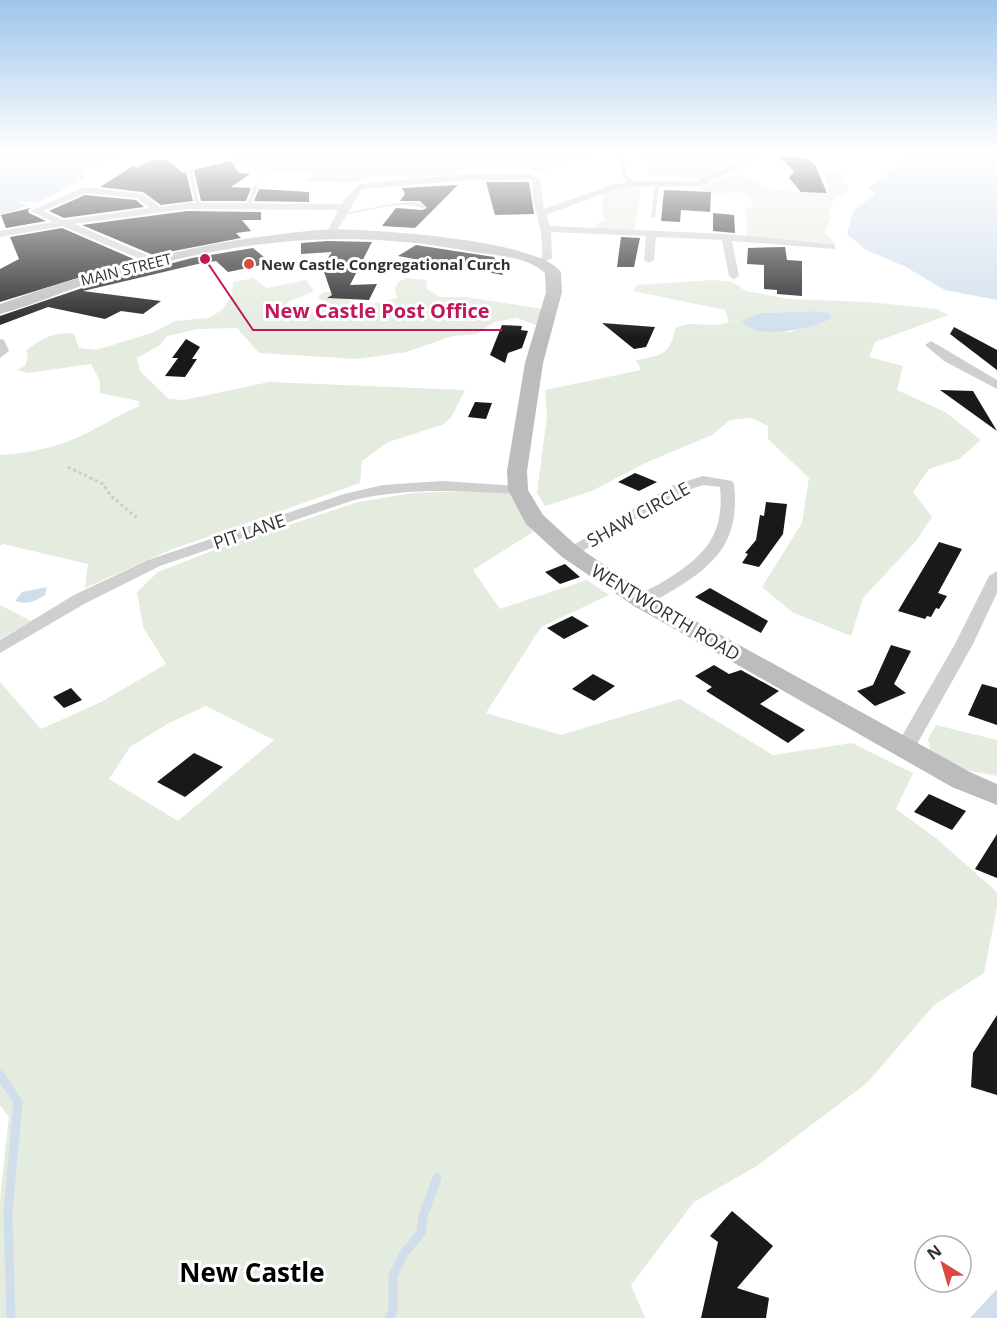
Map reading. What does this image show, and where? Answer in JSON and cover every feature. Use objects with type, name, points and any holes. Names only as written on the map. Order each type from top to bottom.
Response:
[{"type":"main road","name":"MAIN STREET","points":[[0,309],[69,284],[152,261],[243,244],[331,234],[417,238],[540,262]]},
{"type":"main road","points":[[518,490],[517,471],[534,363],[554,292],[553,272],[540,262]]},
{"type":"main road","name":"WENTWORTH ROAD","points":[[518,490],[534,519],[570,552],[642,601],[962,780],[997,795]]},
{"type":"street","points":[[42,216],[152,261]]},
{"type":"street","points":[[0,234],[117,216]]},
{"type":"street","points":[[331,234],[340,216]]},
{"type":"street","points":[[540,262],[548,258],[548,229],[544,216]]},
{"type":"street","points":[[548,229],[726,237],[831,247]]},
{"type":"street","points":[[649,260],[651,234]]},
{"type":"street","points":[[726,237],[734,276]]},
{"type":"street","points":[[0,343],[3,351],[0,354]]},
{"type":"street","points":[[931,345],[948,358],[997,385]]},
{"type":"street","name":"SHAW CIRCLE","points":[[570,552],[603,535],[676,489],[704,480],[727,484],[730,501],[728,516],[716,550],[696,568],[642,601]]},
{"type":"street","name":"PIT LANE","points":[[0,648],[80,599],[154,563],[349,497],[383,489],[442,484],[518,490]]},
{"type":"street","points":[[905,748],[964,644],[997,576]]},
{"type":"path","points":[[68,466],[104,484],[110,495],[137,518]]},
{"type":"shaded area","points":[[603,216],[637,216],[634,232],[597,230],[594,226],[606,219]]},
{"type":"shaded area","points":[[745,216],[830,216],[825,233],[836,244],[747,237]]},
{"type":"shaded area","points":[[253,278],[267,288],[306,280],[314,291],[288,302],[281,311],[294,314],[313,312],[331,304],[318,298],[323,292],[340,292],[352,302],[359,304],[397,298],[395,290],[398,282],[407,278],[426,280],[427,289],[440,297],[465,297],[544,309],[538,326],[517,318],[494,322],[477,334],[452,336],[407,352],[357,359],[259,353],[237,328],[198,329],[167,336],[160,345],[137,358],[140,371],[169,399],[184,400],[269,382],[465,390],[451,418],[442,425],[388,442],[362,461],[360,483],[170,550],[85,588],[88,564],[3,544],[0,546],[0,455],[35,451],[60,444],[140,406],[138,401],[100,393],[100,381],[91,364],[28,373],[17,370],[25,366],[28,357],[26,351],[48,337],[67,333],[74,334],[79,348],[96,350],[152,333],[175,321],[208,318],[222,310],[232,295],[233,282]]},
{"type":"shaded area","points":[[713,280],[732,282],[746,291],[789,299],[869,302],[937,309],[948,315],[875,342],[869,357],[903,366],[897,390],[945,412],[981,440],[959,459],[929,469],[913,492],[932,517],[916,541],[863,598],[851,636],[792,612],[762,587],[802,523],[809,478],[768,439],[768,426],[751,418],[730,420],[712,435],[643,464],[592,491],[545,506],[537,493],[547,416],[545,390],[641,370],[636,360],[658,355],[667,349],[671,344],[675,329],[688,324],[716,325],[729,322],[725,310],[633,291],[636,285]],"holes":[[[817,311],[828,313],[832,318],[790,332],[751,329],[761,313]]]},
{"type":"shaded area","points":[[469,491],[509,493],[533,532],[473,570],[500,609],[587,580],[609,595],[541,627],[486,713],[561,735],[680,699],[773,755],[852,743],[913,773],[896,809],[937,839],[997,892],[997,907],[984,973],[934,1005],[867,1083],[757,1166],[694,1202],[631,1285],[645,1318],[0,1318],[0,1199],[9,1117],[0,1105],[0,682],[41,729],[101,702],[166,664],[143,627],[137,592],[158,572],[222,547],[358,502],[413,493]],"holes":[[[206,706],[274,740],[178,821],[109,779],[130,747],[169,723]]]},
{"type":"shaded area","points":[[0,605],[31,621],[0,639]]},
{"type":"shaded area","points":[[936,725],[997,740],[997,776],[970,771],[931,752],[928,739]]},
{"type":"water","points":[[852,216],[997,216],[997,300],[945,290],[904,266],[866,250],[847,234]]},
{"type":"water","points":[[817,311],[829,313],[832,318],[799,329],[771,332],[759,331],[742,321],[761,313]]},
{"type":"water","points":[[47,587],[45,595],[34,601],[23,603],[15,601],[22,592]]},
{"type":"water","points":[[997,1289],[997,1318],[970,1318]]},
{"type":"building","points":[[1,216],[34,216],[46,221],[6,228]]},
{"type":"building","points":[[59,216],[82,216],[64,218]]},
{"type":"building","points":[[153,216],[261,216],[261,220],[242,220],[251,231],[236,233],[241,238],[153,255],[82,225]]},
{"type":"building","points":[[390,216],[427,216],[415,228],[382,226]]},
{"type":"building","points":[[662,216],[681,216],[680,222],[661,221]]},
{"type":"building","points":[[713,216],[734,216],[735,233],[713,231]]},
{"type":"building","points":[[62,228],[136,260],[0,302],[0,269],[19,259],[10,237]]},
{"type":"building","points":[[621,237],[640,238],[634,267],[617,267]]},
{"type":"building","points":[[372,242],[350,285],[377,284],[369,300],[327,298],[332,295],[322,266],[332,252],[301,254],[301,243]]},
{"type":"building","points":[[416,245],[494,257],[503,275],[398,256]]},
{"type":"building","points":[[785,247],[787,260],[802,261],[802,296],[777,294],[777,290],[764,289],[764,265],[747,264],[748,248]]},
{"type":"building","points":[[253,248],[271,263],[228,272],[216,261],[202,263],[83,291],[161,301],[143,314],[121,311],[105,319],[48,307],[0,325],[0,316],[100,282],[192,258]]},
{"type":"building","points":[[602,323],[655,327],[646,347],[634,349]]},
{"type":"building","points":[[502,325],[522,326],[521,330],[528,331],[522,348],[508,353],[505,363],[490,355]]},
{"type":"building","points":[[954,327],[997,350],[997,370],[950,334]]},
{"type":"building","points":[[186,339],[200,347],[192,359],[197,359],[185,377],[165,376],[178,358],[172,358]]},
{"type":"building","points":[[940,390],[973,391],[997,431]]},
{"type":"building","points":[[475,402],[492,403],[486,419],[468,417]]},
{"type":"building","points":[[635,473],[657,482],[639,491],[618,482]]},
{"type":"building","points":[[766,502],[787,504],[783,534],[759,567],[742,563],[748,554],[745,553],[756,540],[760,515],[764,516]]},
{"type":"building","points":[[939,542],[962,549],[938,593],[947,596],[939,609],[936,608],[931,617],[927,616],[925,619],[898,611]]},
{"type":"building","points":[[565,564],[580,577],[560,584],[545,572]]},
{"type":"building","points":[[710,588],[768,621],[761,633],[695,597]]},
{"type":"building","points":[[572,616],[589,626],[564,639],[547,628]]},
{"type":"building","points":[[891,645],[911,651],[894,684],[906,693],[875,706],[857,691],[873,685]]},
{"type":"building","points":[[714,665],[729,674],[741,670],[779,691],[760,704],[805,730],[788,743],[706,691],[712,687],[695,676]]},
{"type":"building","points":[[593,674],[615,686],[594,701],[572,689]]},
{"type":"building","points":[[982,684],[997,688],[997,725],[968,715]]},
{"type":"building","points":[[71,688],[82,700],[64,708],[53,697]]},
{"type":"building","points":[[194,753],[223,767],[185,797],[157,782]]},
{"type":"building","points":[[929,794],[966,811],[952,830],[914,812]]},
{"type":"building","points":[[997,834],[997,878],[975,869]]},
{"type":"building","points":[[997,1015],[997,1095],[971,1087],[973,1053]]},
{"type":"building","points":[[732,1211],[773,1246],[737,1288],[769,1298],[766,1318],[701,1318],[718,1242],[710,1236]]},
{"type":"waterway","points":[[0,1075],[18,1102],[8,1212],[11,1318]]},
{"type":"waterway","points":[[389,1318],[393,1311],[393,1276],[404,1253],[421,1233],[423,1216],[437,1178]]},
{"type":"place","name":"New Castle Post Office","points":[[205,259]]},
{"type":"place","name":"New Castle Congregational Curch","points":[[249,264]]},
{"type":"district","name":"New Castle","points":[[252,1272]]}]
